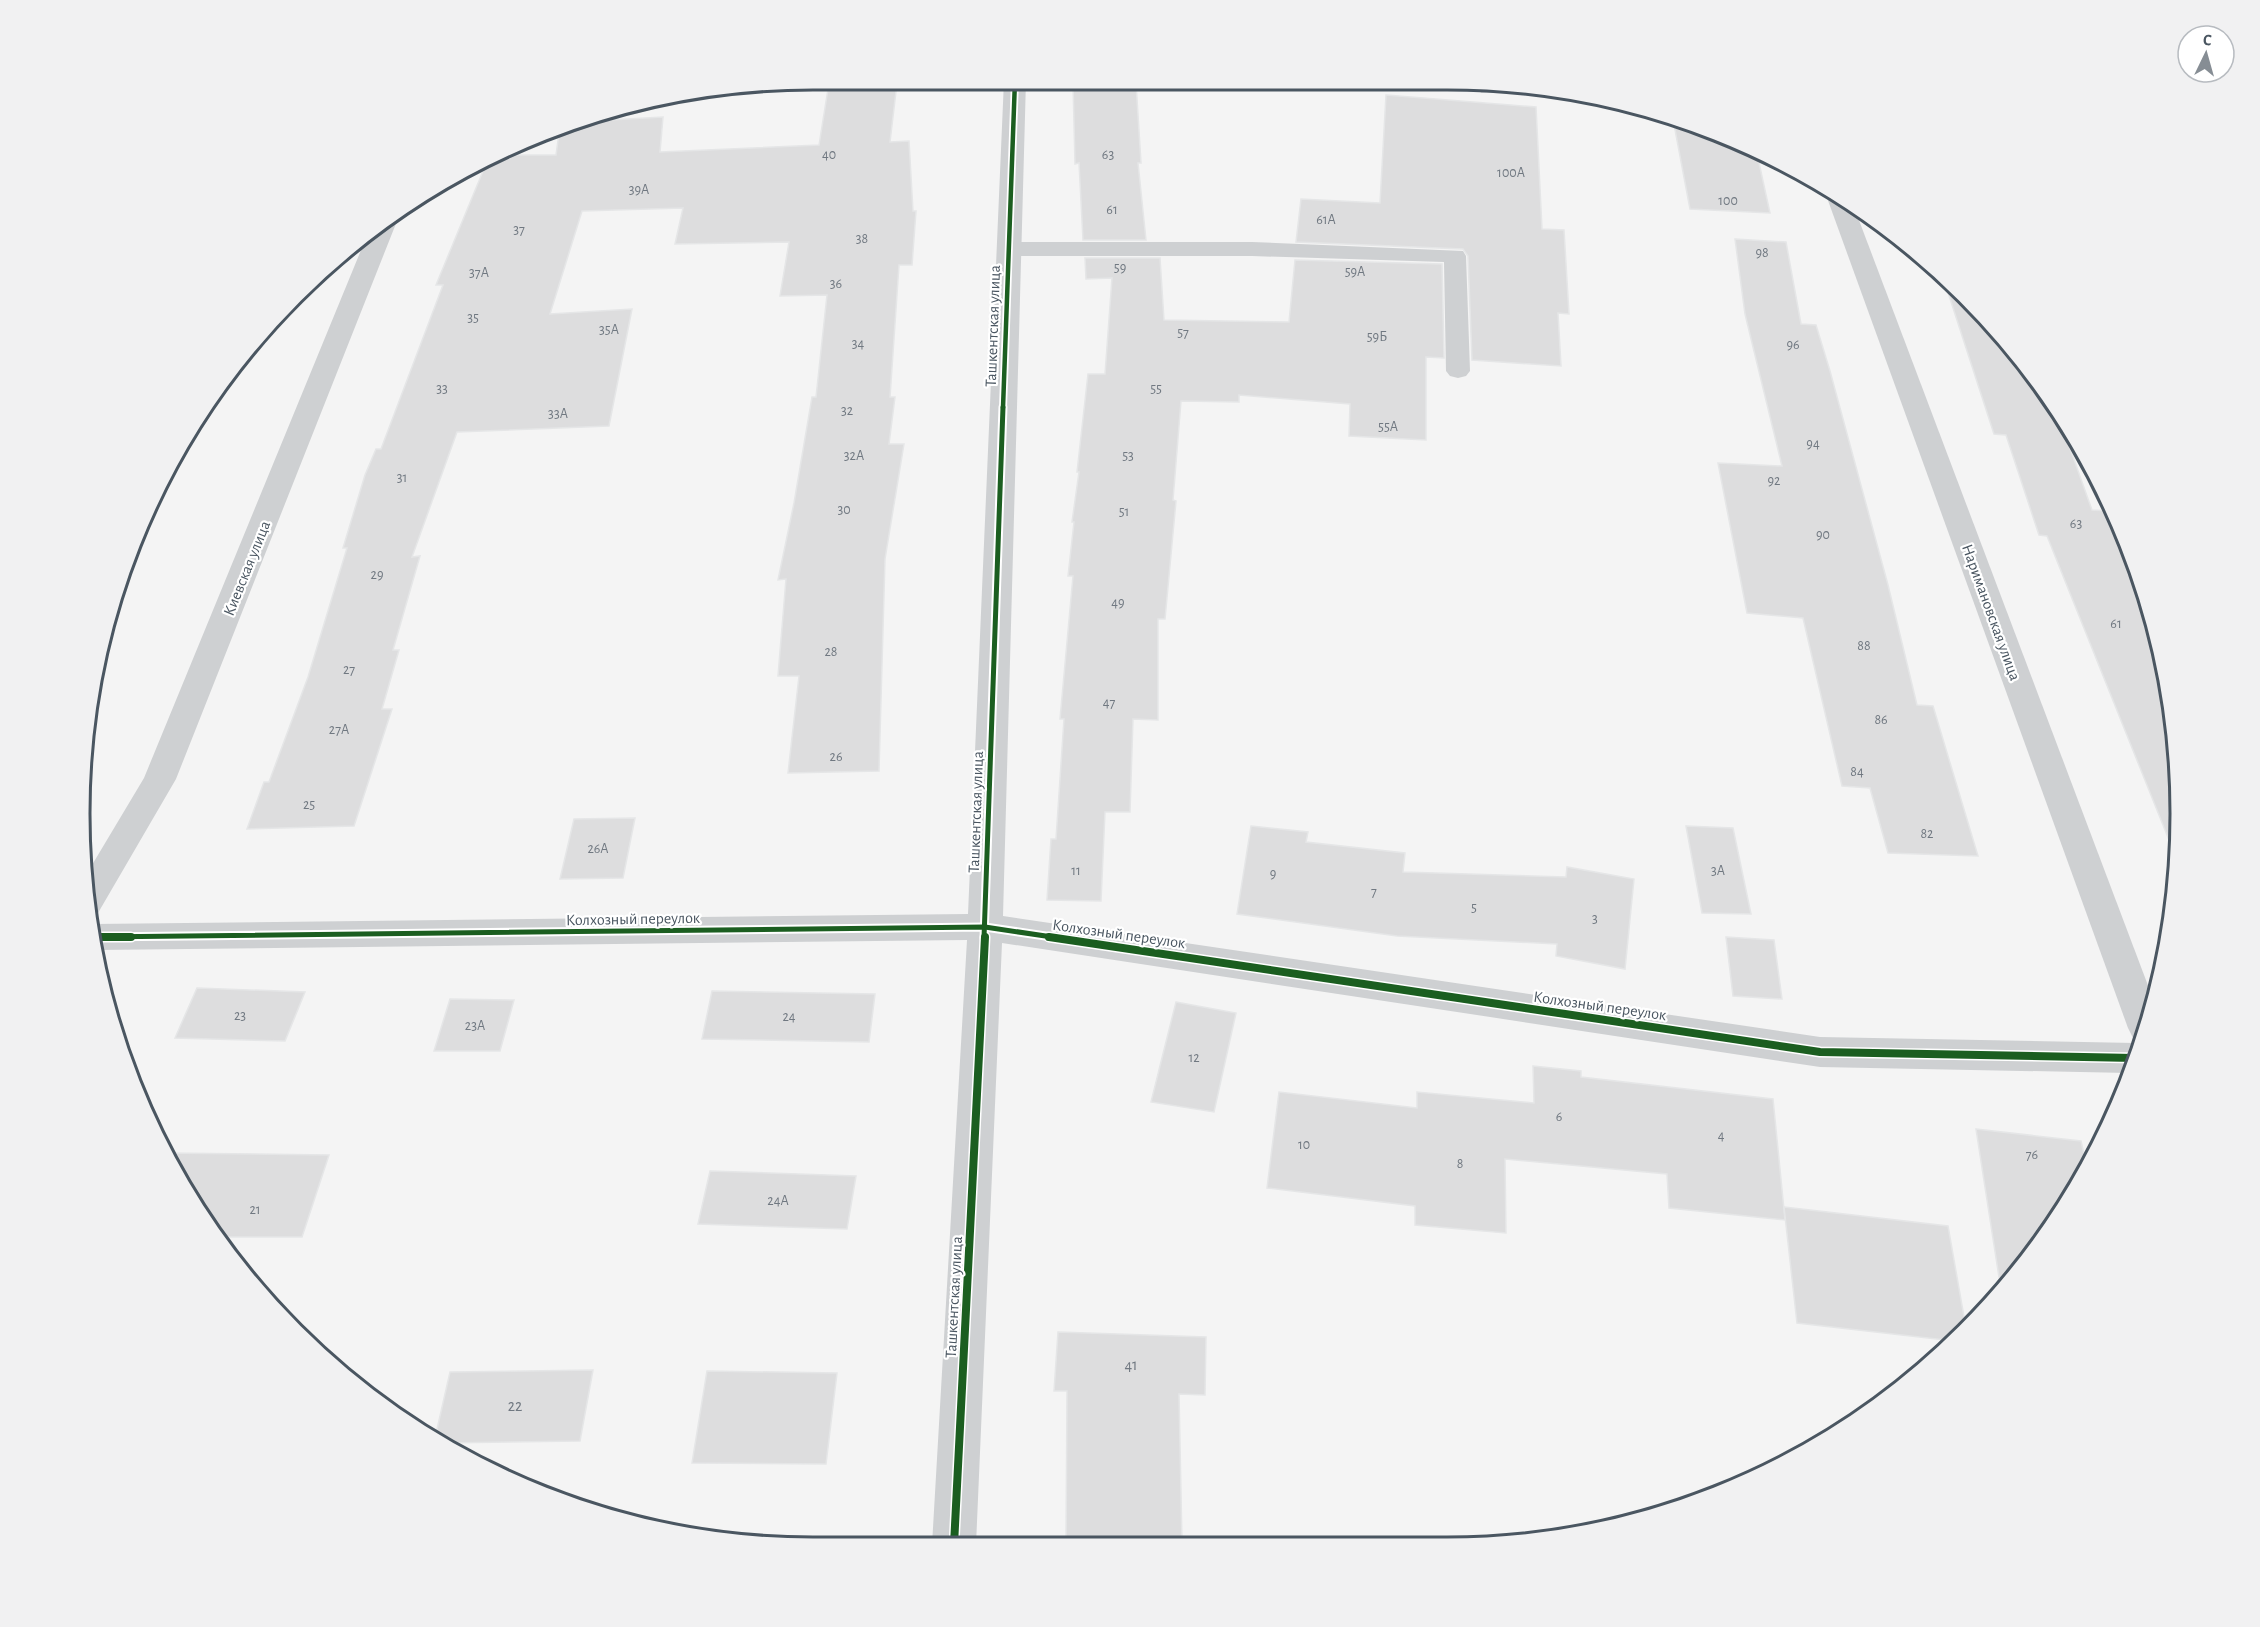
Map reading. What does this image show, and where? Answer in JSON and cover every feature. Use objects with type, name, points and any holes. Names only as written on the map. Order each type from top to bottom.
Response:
[{"type":"street","name":"Ташкентская улица","points":[[954,1537],[985,927],[1015,90]]},
{"type":"street","name":"Наримановская улица","points":[[1843,209],[2141,1015]]},
{"type":"street","name":"Киевская улица","points":[[94,890],[160,779],[379,236]]},
{"type":"street","name":"Колхозный переулок","points":[[101,937],[985,927],[1820,1052],[2127,1058]]},
{"type":"lane","points":[[1008,249],[1252,249],[1455,256],[1458,371]]},
{"type":"building","points":[[828,90],[896,90],[890,142],[909,141],[913,211],[916,211],[912,265],[899,265],[890,397],[895,397],[889,444],[904,444],[885,559],[879,771],[788,773],[799,676],[778,676],[786,579],[778,580],[812,397],[816,397],[827,295],[780,296],[789,242],[675,244],[683,208],[582,211],[550,314],[632,309],[609,426],[457,432],[412,557],[420,556],[393,650],[399,650],[382,709],[392,709],[354,826],[247,829],[264,782],[269,782],[308,677],[347,548],[343,548],[365,475],[376,449],[381,449],[443,285],[436,285],[483,171],[516,155],[556,155],[559,137],[609,120],[663,117],[660,152],[819,145]]},
{"type":"building","points":[[1073,90],[1136,90],[1141,163],[1138,163],[1146,240],[1083,240],[1079,163],[1075,164]]},
{"type":"building","points":[[1386,95],[1536,107],[1542,229],[1564,230],[1569,314],[1558,313],[1561,366],[1472,360],[1468,256],[1463,249],[1296,242],[1301,199],[1380,203]]},
{"type":"building","points":[[1674,127],[1759,162],[1770,213],[1690,209]]},
{"type":"building","points":[[1735,239],[1786,242],[1801,324],[1816,325],[1888,585],[1917,705],[1933,706],[1978,856],[1888,853],[1870,788],[1842,786],[1803,618],[1747,613],[1718,463],[1782,466],[1745,314]]},
{"type":"building","points":[[1085,258],[1160,258],[1164,320],[1289,322],[1295,260],[1442,264],[1444,358],[1426,357],[1426,440],[1349,436],[1350,404],[1239,395],[1239,402],[1181,401],[1173,500],[1176,501],[1165,619],[1158,619],[1158,720],[1133,719],[1130,812],[1105,812],[1101,901],[1047,900],[1051,839],[1056,839],[1064,719],[1060,719],[1073,576],[1068,576],[1079,472],[1077,472],[1088,374],[1105,374],[1112,278],[1086,279]]},
{"type":"building","points":[[1948,293],[1990,336],[2048,412],[2069,446],[2092,510],[2103,511],[2115,537],[2132,581],[2156,672],[2164,719],[2168,766],[2169,840],[2047,536],[2039,535],[2006,435],[1994,434]]},
{"type":"building","points":[[635,818],[623,878],[560,879],[574,819]]},
{"type":"building","points":[[1251,826],[1308,832],[1306,842],[1405,853],[1403,872],[1566,877],[1567,867],[1634,879],[1625,969],[1556,956],[1557,944],[1397,936],[1237,914]]},
{"type":"building","points":[[1686,826],[1733,828],[1751,914],[1702,913]]},
{"type":"building","points":[[1726,937],[1774,940],[1782,999],[1733,996]]},
{"type":"building","points":[[197,988],[305,992],[285,1041],[175,1038]]},
{"type":"building","points":[[712,991],[875,994],[869,1042],[702,1039]]},
{"type":"building","points":[[450,999],[514,1000],[500,1051],[434,1051]]},
{"type":"building","points":[[1176,1002],[1236,1013],[1214,1112],[1151,1102]]},
{"type":"building","points":[[1533,1066],[1581,1071],[1581,1077],[1773,1099],[1785,1220],[1669,1208],[1667,1174],[1505,1159],[1506,1233],[1415,1225],[1415,1206],[1267,1188],[1279,1092],[1417,1108],[1417,1092],[1534,1103]]},
{"type":"building","points":[[1976,1129],[2081,1141],[2084,1154],[2073,1175],[2048,1215],[1999,1279]]},
{"type":"building","points":[[176,1153],[329,1155],[302,1237],[228,1237],[187,1175]]},
{"type":"building","points":[[710,1171],[856,1176],[847,1229],[698,1224]]},
{"type":"building","points":[[1784,1207],[1948,1226],[1964,1318],[1942,1340],[1797,1323]]},
{"type":"building","points":[[1058,1332],[1206,1337],[1205,1395],[1179,1394],[1182,1537],[1066,1537],[1067,1391],[1054,1391]]},
{"type":"building","points":[[593,1370],[580,1441],[457,1443],[452,1440],[437,1430],[450,1372]]},
{"type":"building","points":[[707,1371],[837,1373],[826,1464],[692,1463]]},
{"type":"cycle path","points":[[954,1537],[985,927],[1015,90]]},
{"type":"cycle path","points":[[101,937],[985,927],[1820,1052],[2127,1058]]}]
